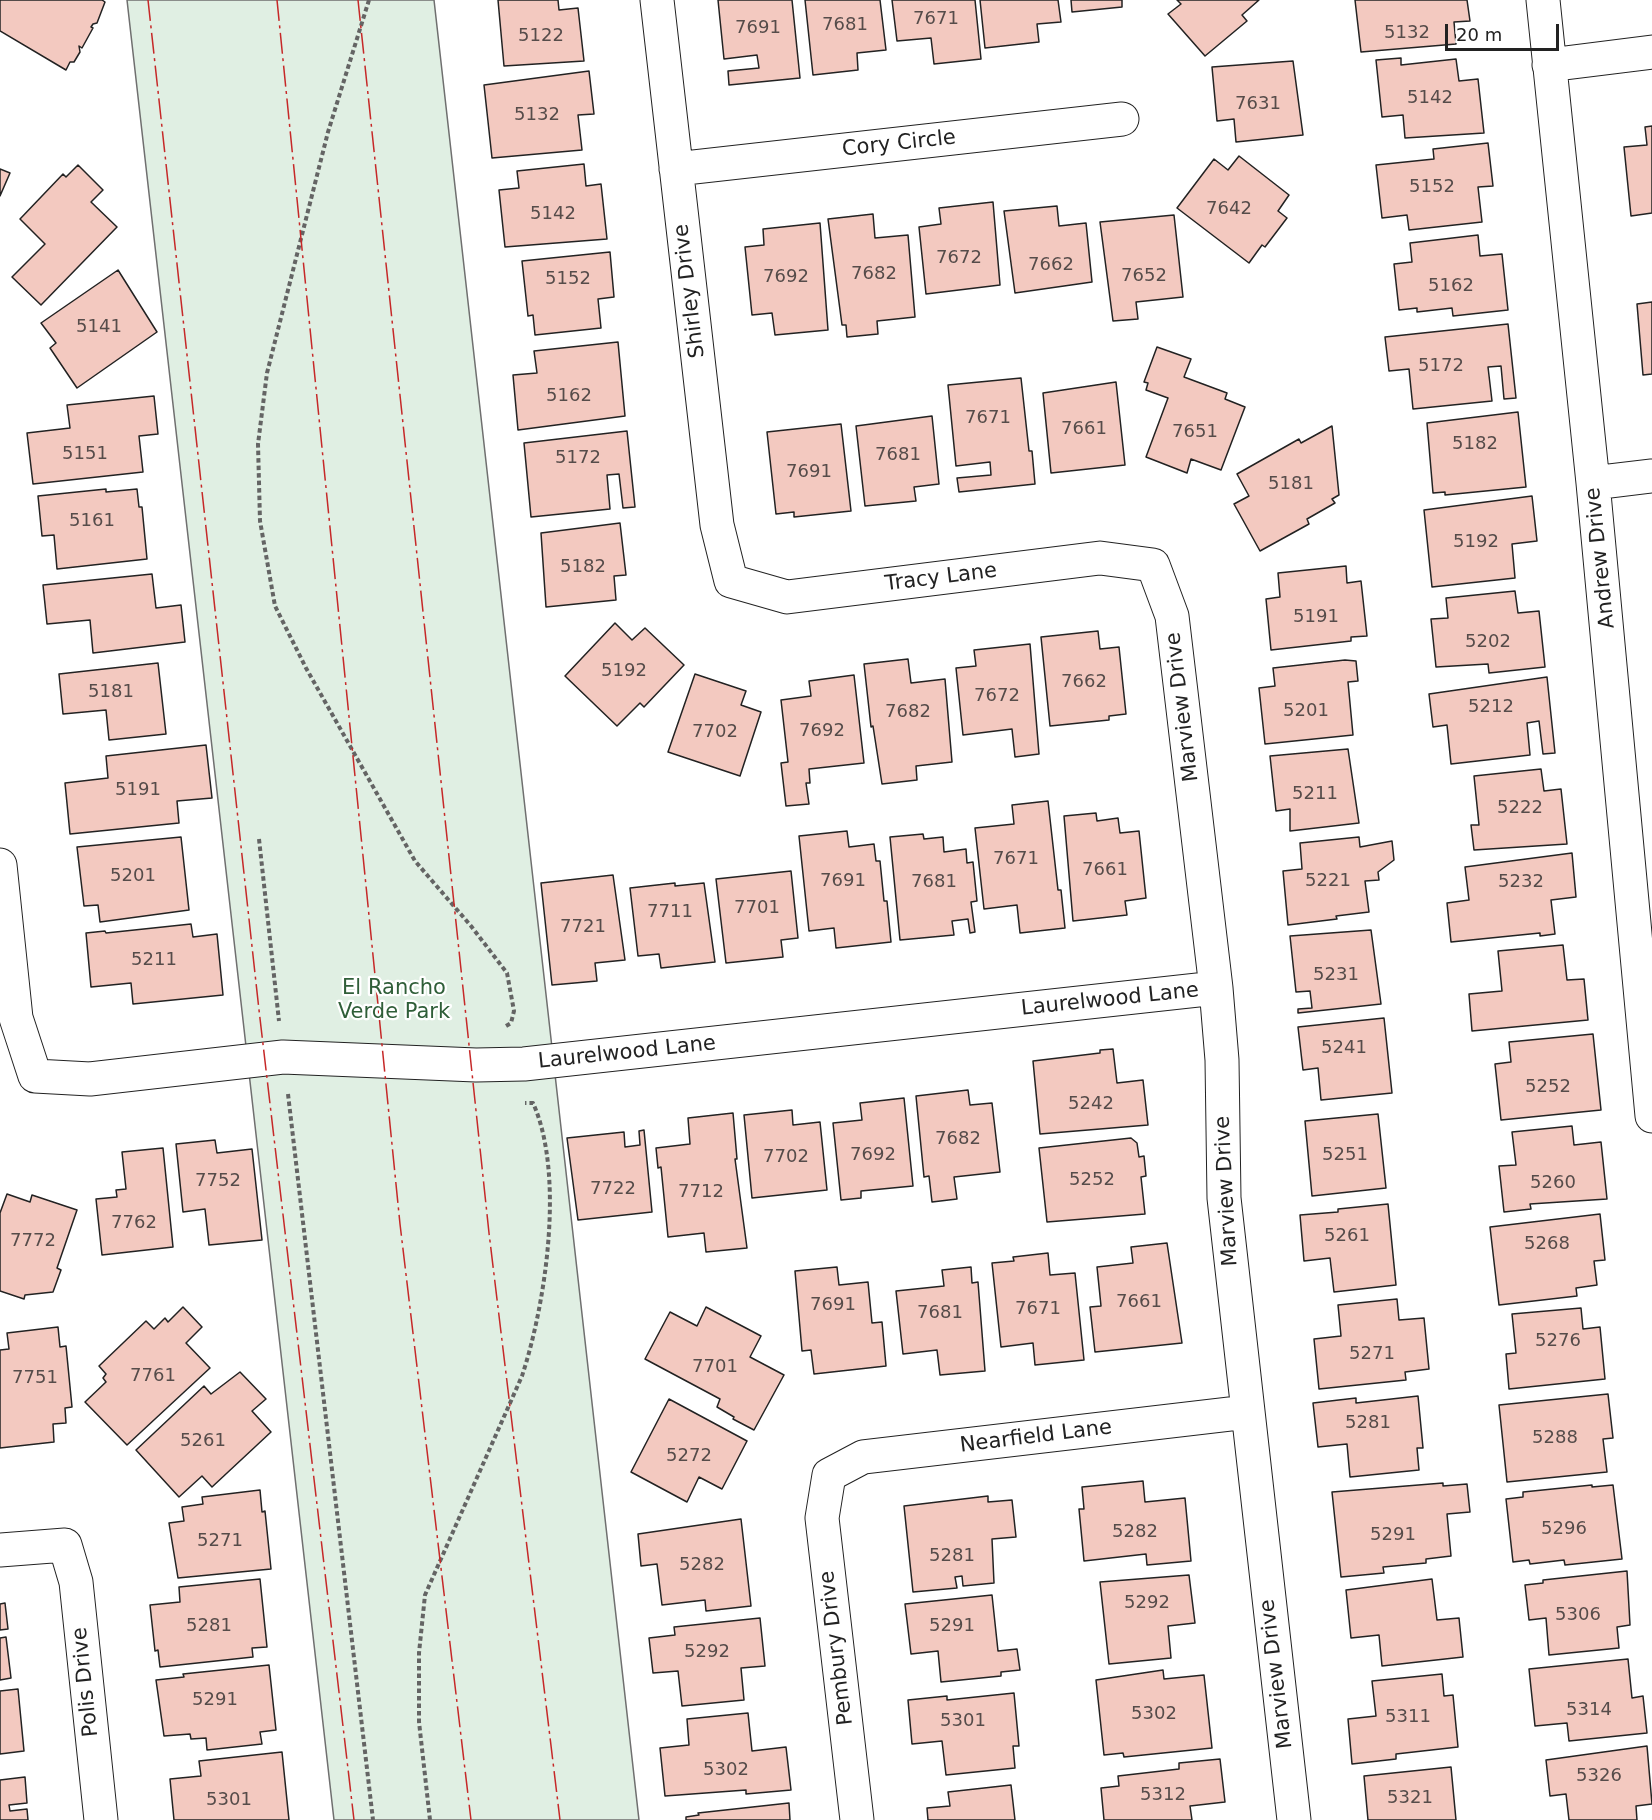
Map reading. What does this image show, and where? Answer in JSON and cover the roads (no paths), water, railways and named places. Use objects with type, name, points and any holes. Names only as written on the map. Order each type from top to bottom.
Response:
[{"type":"street","name":"Shirley Drive","points":[[657,0],[717,525],[731,581]]},
{"type":"street","name":"Andrew Drive","points":[[1543,0],[1593,483],[1643,900],[1652,1116]]},
{"type":"street","points":[[1549,64],[1652,52]]},
{"type":"street","name":"Cory Circle","points":[[676,169],[1122,119]]},
{"type":"street","points":[[1593,483],[1652,476]]},
{"type":"street","name":"Tracy Lane","points":[[731,581],[787,597],[1101,558],[1153,565]]},
{"type":"street","name":"Marview Drive","points":[[1153,565],[1172,616],[1216,988],[1222,1060],[1224,1198],[1294,1820]]},
{"type":"street","name":"Laurelwood Lane","points":[[0,865],[16,1018],[35,1076],[90,1079],[283,1057],[524,1065],[1216,988]]},
{"type":"street","name":"Nearfield Lane","points":[[829,1475],[863,1457],[1247,1412]]},
{"type":"street","name":"Pembury Drive","points":[[829,1475],[822,1518],[857,1820]]},
{"type":"street","name":"Polis Drive","points":[[0,1550],[65,1545],[76,1582],[101,1820]]},
{"type":"park label","name":"El Rancho Verde Park","points":[[394,1001]]}]
